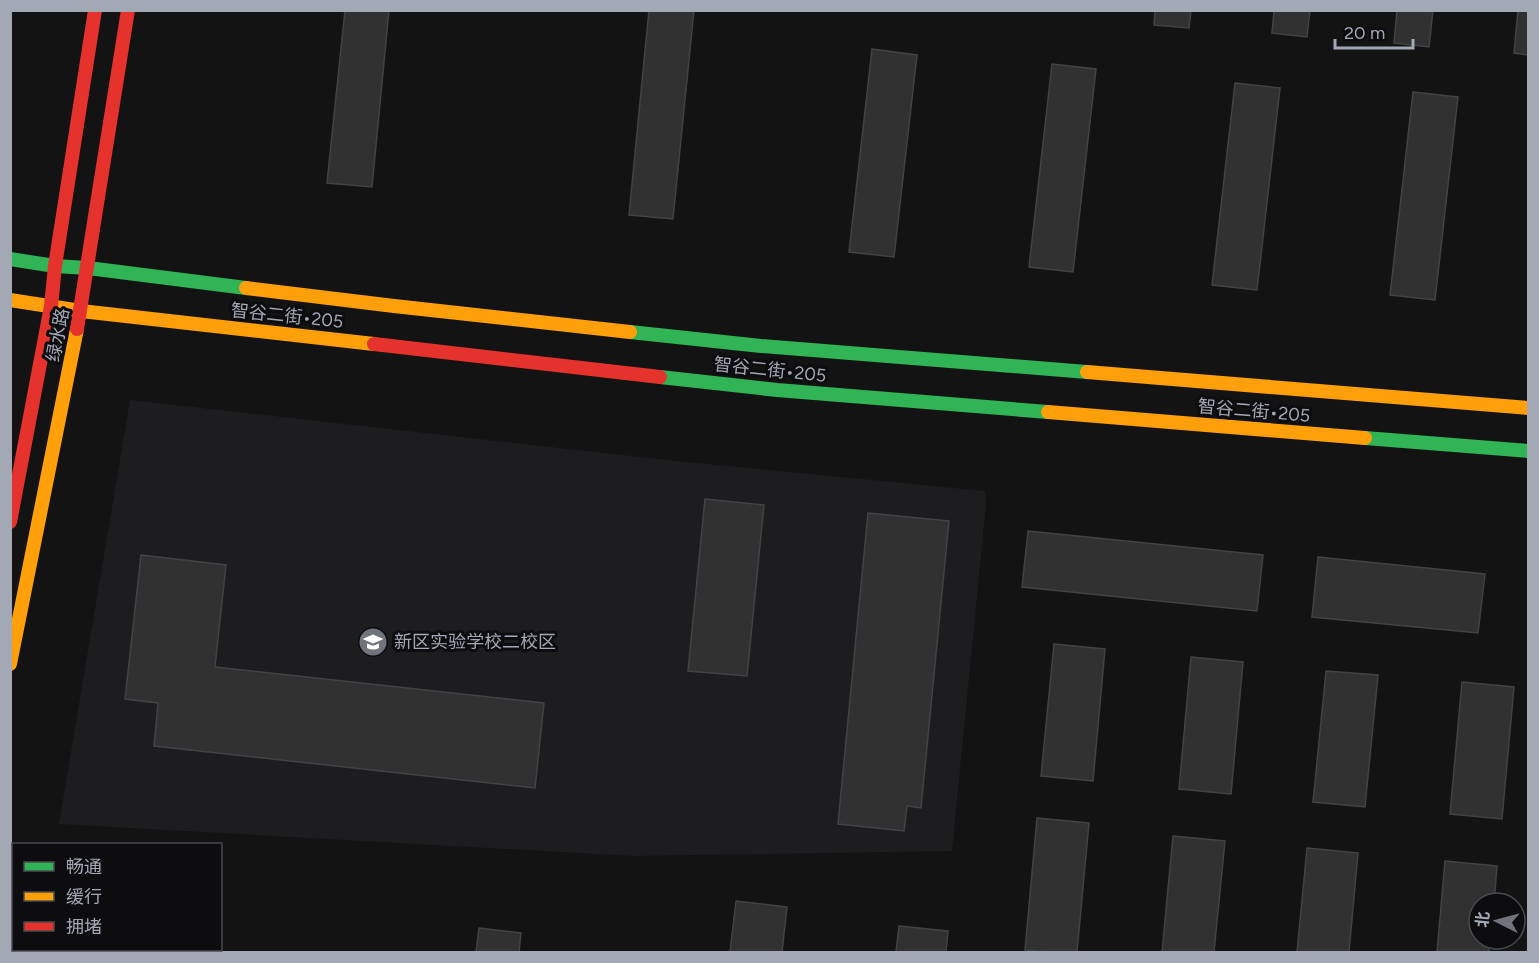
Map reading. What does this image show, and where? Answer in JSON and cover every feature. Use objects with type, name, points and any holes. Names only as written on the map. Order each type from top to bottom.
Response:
[{"type":"main road","name":"绿水路","points":[[10,522],[51,306],[55,266],[95,10]]},
{"type":"main road","name":"绿水路","points":[[10,664],[81,311],[128,10]]},
{"type":"main road","name":"智谷二街•205","points":[[10,259],[394,306],[761,346],[1528,408]]},
{"type":"main road","name":"智谷二街•205","points":[[10,300],[81,311],[777,390],[1528,451]]},
{"type":"shaded area","name":"新区实验学校二校区","points":[[130,400],[676,461],[985,491],[986,504],[952,851],[632,856],[59,824]]},
{"type":"building","points":[[345,10],[389,10],[372,187],[327,183]]},
{"type":"building","points":[[649,10],[694,10],[673,219],[629,215]]},
{"type":"building","points":[[1155,10],[1191,10],[1189,28],[1154,25]]},
{"type":"building","points":[[1274,10],[1310,10],[1307,37],[1272,33]]},
{"type":"building","points":[[1397,10],[1433,10],[1429,47],[1394,43]]},
{"type":"building","points":[[1518,10],[1528,10],[1528,55],[1514,53]]},
{"type":"building","points":[[872,49],[917,55],[894,257],[849,252]]},
{"type":"building","points":[[1052,64],[1096,69],[1073,272],[1029,267]]},
{"type":"building","points":[[1235,83],[1280,88],[1257,290],[1212,285]]},
{"type":"building","points":[[1413,92],[1458,97],[1435,300],[1390,295]]},
{"type":"building","points":[[705,499],[764,505],[747,676],[688,671]]},
{"type":"building","points":[[868,513],[949,521],[921,808],[907,806],[904,831],[838,824]]},
{"type":"building","points":[[1028,531],[1263,555],[1257,611],[1022,587]]},
{"type":"building","points":[[141,555],[226,565],[215,667],[544,703],[535,788],[154,746],[158,703],[125,699]]},
{"type":"building","points":[[1318,557],[1485,574],[1478,633],[1312,617]]},
{"type":"building","points":[[1054,644],[1105,649],[1093,781],[1041,776]]},
{"type":"building","points":[[1191,657],[1243,662],[1231,794],[1179,789]]},
{"type":"building","points":[[1326,671],[1378,675],[1365,807],[1313,802]]},
{"type":"building","points":[[1462,682],[1514,687],[1502,819],[1450,814]]},
{"type":"building","points":[[1037,818],[1089,823],[1077,952],[1025,950]]},
{"type":"building","points":[[1173,836],[1225,841],[1214,952],[1162,952]]},
{"type":"building","points":[[1307,848],[1358,853],[1349,952],[1297,952]]},
{"type":"building","points":[[1445,861],[1497,866],[1495,891],[1467,891],[1467,951],[1489,952],[1437,952]]},
{"type":"building","points":[[736,901],[787,907],[782,952],[730,952]]},
{"type":"building","points":[[899,926],[948,931],[946,952],[896,952]]},
{"type":"building","points":[[479,928],[521,933],[519,952],[476,952]]},
{"type":"building","points":[[109,951],[152,951],[152,952]]},
{"type":"traffic: fast","points":[[10,259],[246,288]]},
{"type":"traffic: fast","points":[[630,332],[761,346],[1087,372]]},
{"type":"traffic: fast","points":[[660,377],[777,390],[1048,412]]},
{"type":"traffic: fast","points":[[1365,438],[1528,451]]},
{"type":"traffic: slow","points":[[246,288],[630,332]]},
{"type":"traffic: slow","points":[[10,300],[81,311],[374,344]]},
{"type":"traffic: slow","points":[[10,664],[77,329]]},
{"type":"traffic: slow","points":[[1087,372],[1528,408]]},
{"type":"traffic: slow","points":[[1048,412],[1365,438]]},
{"type":"traffic: jam","points":[[10,522],[51,306],[55,266],[95,10]]},
{"type":"traffic: jam","points":[[77,329],[128,10]]},
{"type":"traffic: jam","points":[[374,344],[660,377]]},
{"type":"place","name":"新区实验学校二校区","points":[[373,642]]}]
